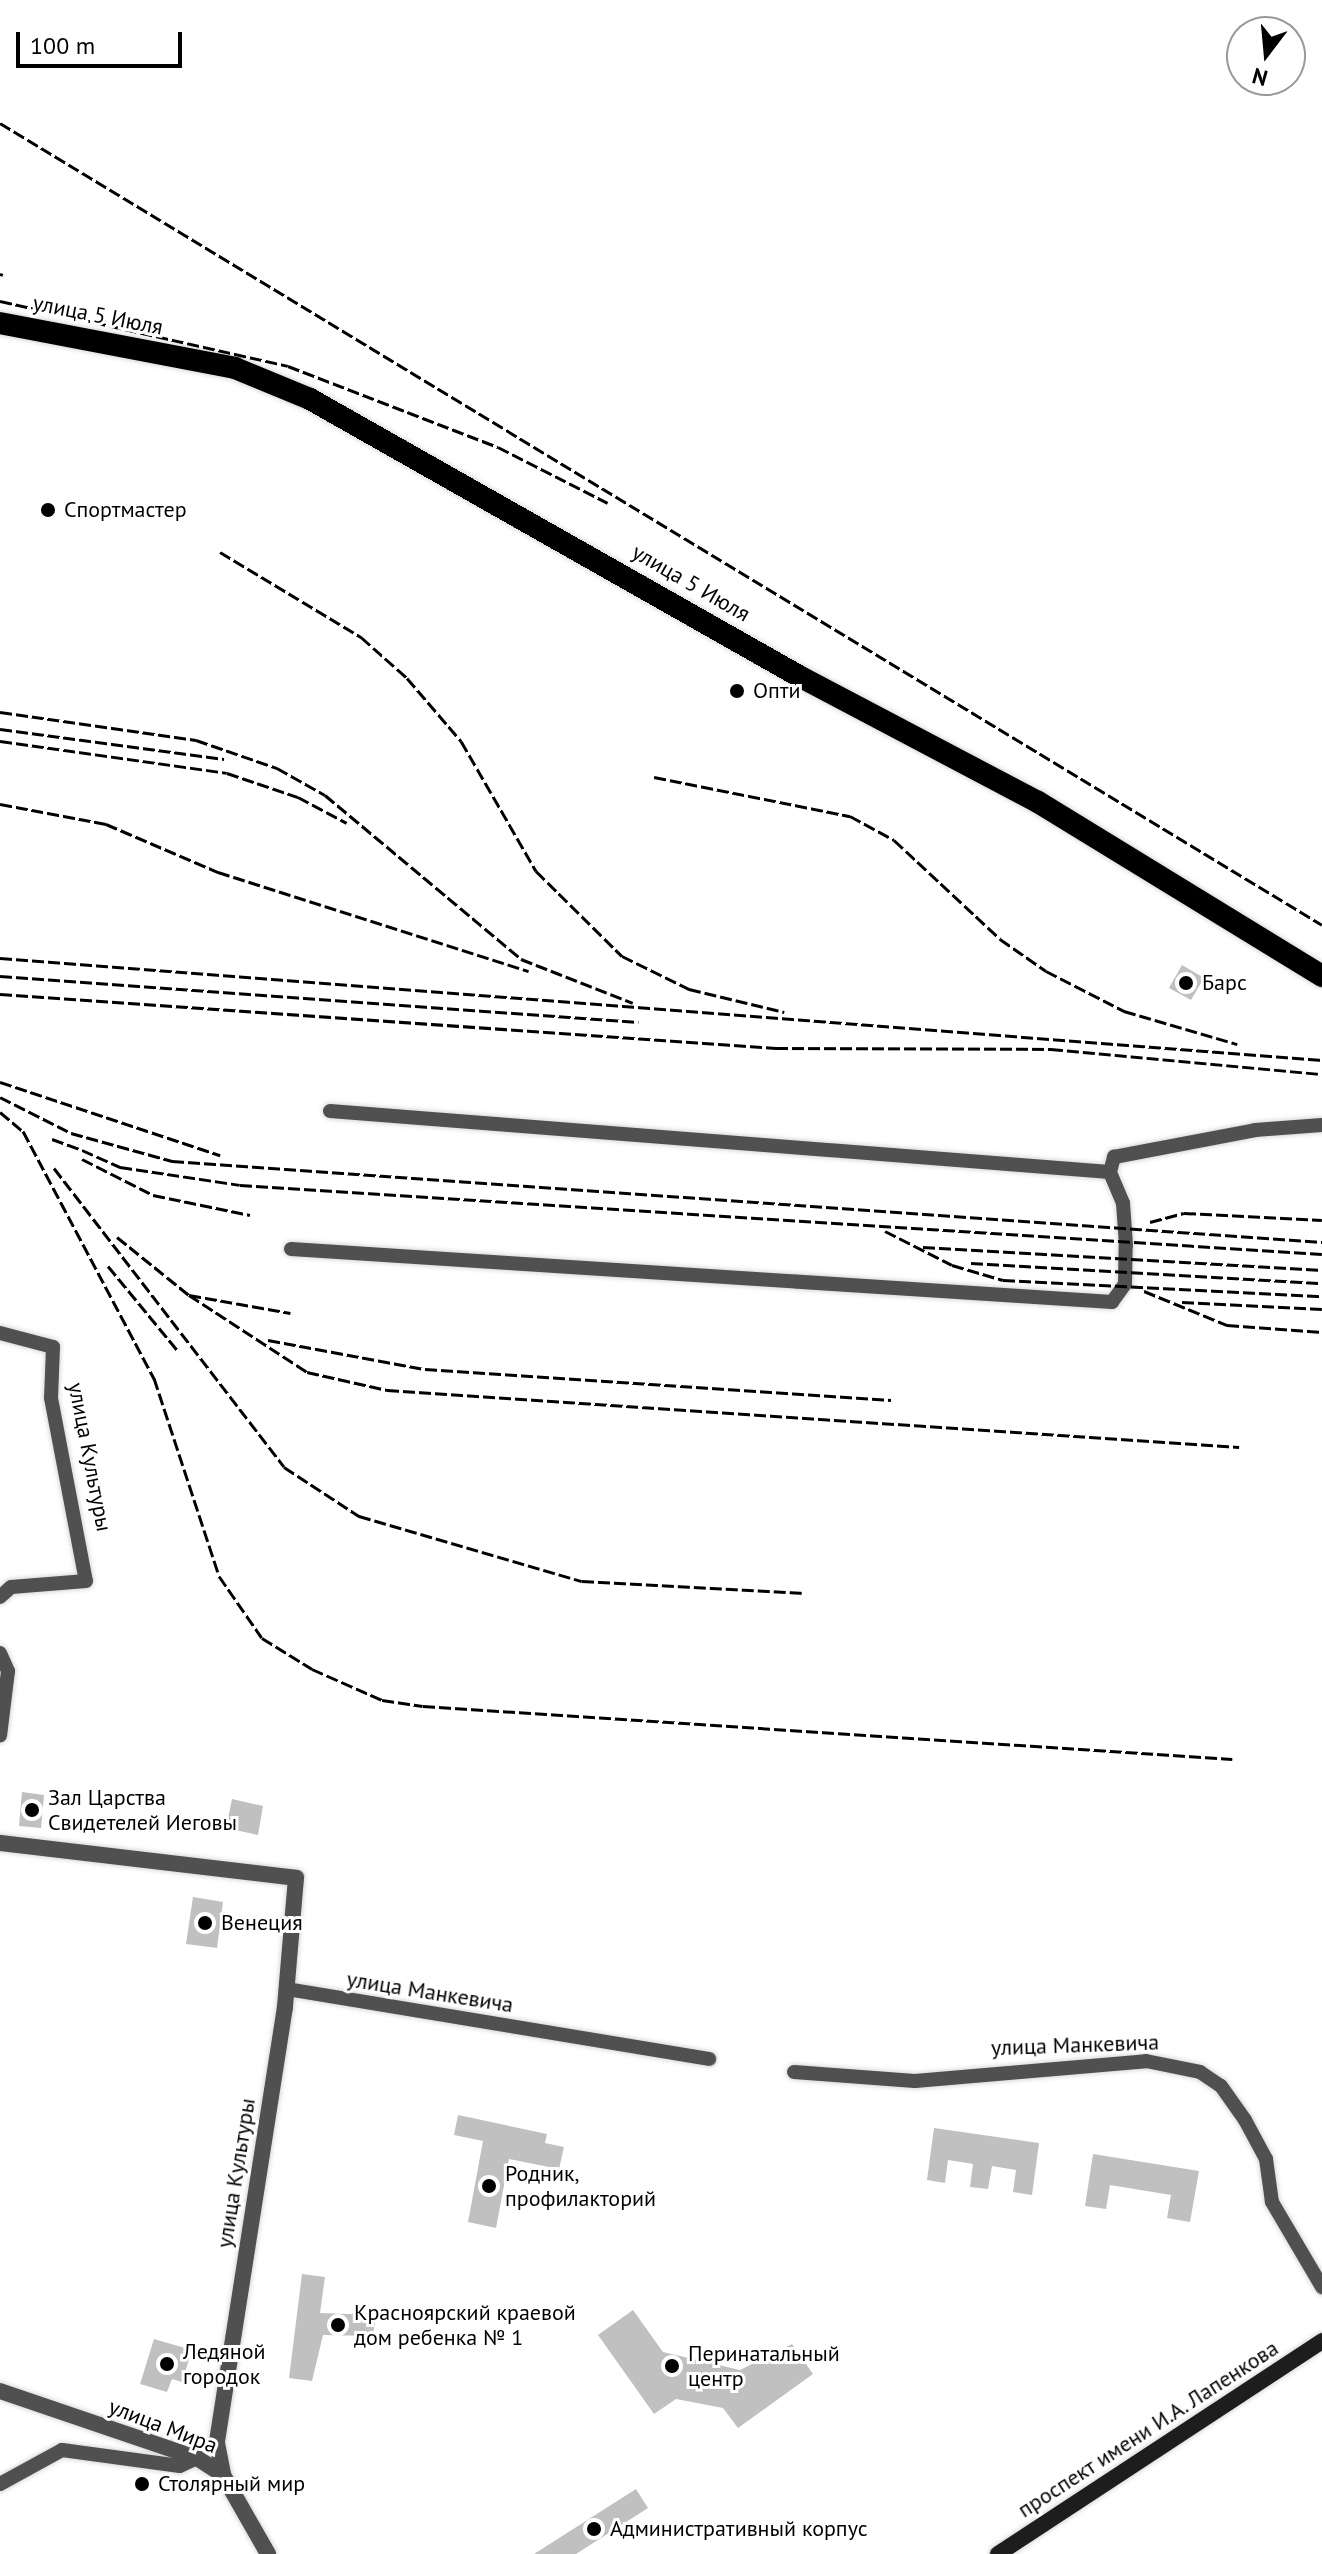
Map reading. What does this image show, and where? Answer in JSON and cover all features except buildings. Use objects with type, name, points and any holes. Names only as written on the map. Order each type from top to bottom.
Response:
[{"type":"highway","name":"улица 5 Июля","points":[[0,323],[235,368],[310,399],[797,675],[1038,802],[1322,976]]},
{"type":"main road","name":"проспект имени И.А. Лапенкова","points":[[998,2554],[1322,2341]]},
{"type":"street","points":[[330,1111],[1110,1172]]},
{"type":"street","points":[[291,1249],[1112,1302],[1125,1284],[1126,1245],[1123,1203],[1110,1172],[1114,1157],[1255,1130],[1322,1125]]},
{"type":"street","name":"улица Культуры","points":[[0,1333],[53,1347],[51,1398],[84,1544],[86,1581],[35,1585],[0,1597]]},
{"type":"street","points":[[0,1653],[8,1671],[0,1736]]},
{"type":"street","name":"улица Культуры","points":[[0,1843],[296,1878],[287,1989],[217,2443],[223,2475]]},
{"type":"street","name":"улица Манкевича","points":[[287,1989],[709,2059]]},
{"type":"street","name":"улица Манкевича","points":[[794,2072],[915,2081],[1146,2061],[1200,2072],[1245,2120],[1266,2159],[1272,2202],[1322,2287]]},
{"type":"street","name":"улица Мира","points":[[0,2391],[197,2458],[223,2475],[268,2554]]},
{"type":"street","points":[[0,2484],[62,2450],[180,2466],[197,2458]]},
{"type":"railway","points":[[0,123],[1322,925]]},
{"type":"railway","points":[[0,301],[288,366],[498,447],[608,503]]},
{"type":"railway","points":[[220,552],[361,637],[407,678],[461,741],[536,871],[622,956],[689,989],[784,1012]]},
{"type":"railway","points":[[0,712],[196,740],[277,768],[325,795],[521,959],[633,1003]]},
{"type":"railway","points":[[0,729],[224,759]]},
{"type":"railway","points":[[0,741],[227,773],[298,797],[347,823]]},
{"type":"railway","points":[[654,777],[850,816],[894,840],[1000,939],[1046,971],[1124,1011],[1237,1044]]},
{"type":"railway","points":[[0,804],[106,824],[218,872],[529,971]]},
{"type":"railway","points":[[0,958],[1322,1060]]},
{"type":"railway","points":[[0,976],[638,1022]]},
{"type":"railway","points":[[0,994],[776,1048],[1051,1049],[1322,1074]]},
{"type":"railway","points":[[0,1082],[220,1155]]},
{"type":"railway","points":[[0,1097],[71,1133],[172,1161],[1322,1242]]},
{"type":"railway","points":[[0,1112],[23,1131],[154,1378],[219,1576],[262,1638],[312,1669],[382,1700],[423,1706],[1232,1759]]},
{"type":"railway","points":[[52,1139],[79,1149]]},
{"type":"railway","points":[[82,1150],[120,1167],[240,1185],[1322,1254]]},
{"type":"railway","points":[[82,1159],[153,1195],[250,1215]]},
{"type":"railway","points":[[54,1168],[284,1467],[359,1516],[582,1581],[805,1593]]},
{"type":"railway","points":[[1150,1222],[1184,1213],[1322,1220]]},
{"type":"railway","points":[[885,1231],[952,1265],[1003,1280],[1322,1296]]},
{"type":"railway","points":[[117,1237],[189,1295],[290,1313]]},
{"type":"railway","points":[[923,1247],[1322,1270]]},
{"type":"railway","points":[[971,1263],[1322,1283]]},
{"type":"railway","points":[[108,1266],[179,1352]]},
{"type":"railway","points":[[1144,1291],[1227,1325],[1322,1332]]},
{"type":"railway","points":[[189,1295],[307,1372],[387,1390],[1239,1447]]},
{"type":"railway","points":[[1182,1302],[1322,1309]]},
{"type":"railway","points":[[268,1340],[425,1369],[891,1400]]},
{"type":"place","name":"Спортмастер","points":[[48,510]]},
{"type":"place","name":"Опти","points":[[737,691]]},
{"type":"place","name":"Барс","points":[[1186,983]]},
{"type":"place","name":"Зал Царства Свидетелей Иеговы","points":[[32,1810]]},
{"type":"place","name":"Венеция","points":[[205,1923]]},
{"type":"place","name":"Родник, профилакторий","points":[[489,2186]]},
{"type":"place","name":"Красноярский краевой дом ребенка № 1","points":[[338,2325]]},
{"type":"place","name":"Ледяной городок","points":[[167,2364]]},
{"type":"place","name":"Перинатальный центр","points":[[672,2366]]},
{"type":"place","name":"Столярный мир","points":[[142,2484]]},
{"type":"place","name":"Административный корпус","points":[[594,2529]]}]
